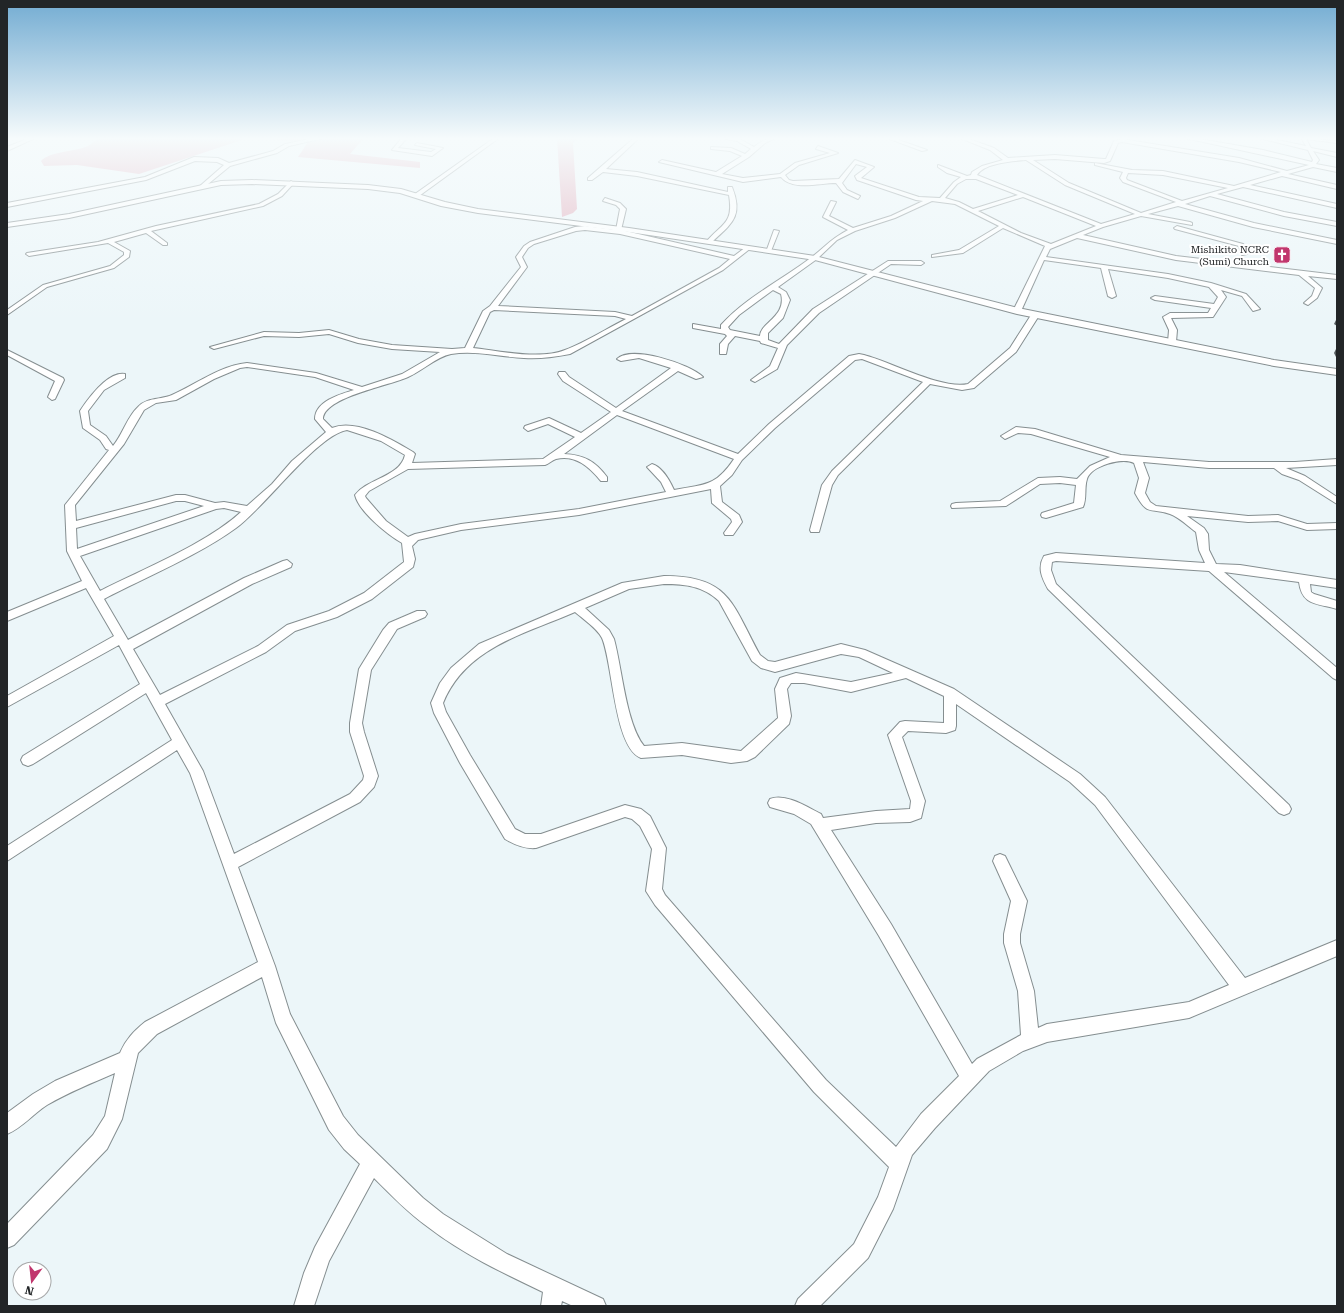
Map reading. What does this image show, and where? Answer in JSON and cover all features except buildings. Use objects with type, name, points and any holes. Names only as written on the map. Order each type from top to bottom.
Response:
[{"type":"main road","points":[[7,225],[69,216],[146,199]]},
{"type":"main road","points":[[430,199],[444,204],[478,211],[619,229],[815,258],[1017,311],[1274,363],[1337,372]]},
{"type":"street","points":[[7,205],[36,199]]},
{"type":"street","points":[[29,254],[108,241],[261,205],[272,199]]},
{"type":"street","points":[[709,242],[732,219],[734,208],[732,199]]},
{"type":"street","points":[[926,199],[940,200],[957,204],[1050,246]]},
{"type":"street","points":[[972,211],[1012,199]]},
{"type":"street","points":[[1036,199],[1101,226]]},
{"type":"street","points":[[1102,199],[1140,216],[1214,239],[1241,245],[1244,248],[1244,254]]},
{"type":"street","points":[[1172,199],[1253,225],[1337,242]]},
{"type":"street","points":[[1017,311],[1047,248],[1050,246],[1101,226],[1195,199]]},
{"type":"street","points":[[1227,199],[1284,214],[1335,222]]},
{"type":"street","points":[[1307,199],[1337,206]]},
{"type":"street","points":[[605,200],[618,204],[623,209],[619,229]]},
{"type":"street","points":[[723,352],[724,344],[731,336],[724,327],[736,313],[815,258],[830,242],[853,230],[893,217],[930,200]]},
{"type":"street","points":[[833,202],[826,217],[853,230]]},
{"type":"street","points":[[1140,216],[1190,224]]},
{"type":"street","points":[[934,256],[961,252],[1003,226]]},
{"type":"street","points":[[468,350],[487,311],[493,308],[524,267],[519,257],[526,247],[532,243],[578,228],[620,232],[736,258]]},
{"type":"street","points":[[146,231],[165,244]]},
{"type":"street","points":[[768,251],[776,231]]},
{"type":"street","points":[[1077,236],[1168,256],[1302,274],[1337,277]]},
{"type":"street","points":[[7,313],[45,286],[112,267],[127,256],[127,251],[108,241]]},
{"type":"street","points":[[214,347],[264,334],[329,332],[366,343],[392,347],[432,349],[450,352],[468,350],[518,356],[552,355],[566,352],[633,318],[721,269],[748,248]]},
{"type":"street","points":[[1161,275],[1162,266],[1168,256]]},
{"type":"street","points":[[1043,258],[1161,275],[1211,285],[1244,295],[1256,309]]},
{"type":"street","points":[[755,380],[777,364],[782,347],[792,333],[816,311],[893,261],[921,263]]},
{"type":"street","points":[[1104,268],[1112,296]]},
{"type":"street","points":[[1302,274],[1318,288],[1315,297],[1308,302]]},
{"type":"street","points":[[1172,342],[1173,330],[1167,319],[1168,316],[1210,315],[1222,295],[1211,285]]},
{"type":"street","points":[[764,339],[764,332],[779,318],[786,300],[784,293],[773,287]]},
{"type":"street","points":[[1155,298],[1216,306]]},
{"type":"street","points":[[493,308],[614,314],[633,318]]},
{"type":"street","points":[[408,542],[415,537],[454,528],[553,516],[715,485],[729,473],[739,458],[772,426],[855,356],[864,357],[928,381],[962,388],[971,386],[1014,350],[1036,314]]},
{"type":"street","points":[[696,326],[764,339],[767,343],[782,347]]},
{"type":"street","points":[[7,352],[60,380],[52,397]]},
{"type":"street","points":[[331,432],[319,420],[319,415],[331,401],[360,389],[405,376],[450,352]]},
{"type":"street","points":[[621,358],[640,355],[699,377]]},
{"type":"street","points":[[360,389],[316,376],[247,365],[238,366],[211,377],[173,398],[154,401],[141,408],[121,442],[70,505],[72,547],[88,583],[98,597],[196,771],[267,966],[282,1017],[336,1123],[351,1142],[416,1205],[436,1221],[500,1261],[552,1297],[596,1306]]},
{"type":"street","points":[[406,466],[541,463],[582,437],[676,368]]},
{"type":"street","points":[[562,374],[566,379],[617,412],[739,458]]},
{"type":"street","points":[[114,449],[109,447],[103,438],[86,426],[84,411],[101,388],[122,376]]},
{"type":"street","points":[[815,530],[827,485],[835,473],[928,381]]},
{"type":"street","points":[[528,428],[549,421],[582,437]]},
{"type":"street","points":[[98,597],[194,548],[233,525],[275,486],[295,463],[331,432],[341,427],[348,427],[384,439],[410,454],[410,460],[402,470],[370,486],[360,495],[361,499],[392,534],[408,542]]},
{"type":"street","points":[[1005,436],[1016,430],[1032,430],[1094,451],[1138,461],[1144,478],[1140,493],[1146,504],[1154,509],[1248,519],[1278,518],[1307,527],[1337,526]]},
{"type":"street","points":[[554,456],[576,457],[587,460],[604,479]]},
{"type":"street","points":[[1046,515],[1079,505],[1081,503],[1081,483],[1085,475],[1101,462],[1130,459],[1209,465],[1300,465],[1337,462]]},
{"type":"street","points":[[1276,465],[1285,472],[1302,478],[1337,501]]},
{"type":"street","points":[[652,467],[665,481],[671,493]]},
{"type":"street","points":[[956,506],[998,506],[1038,481],[1060,480],[1081,483]]},
{"type":"street","points":[[715,485],[717,503],[735,517],[737,522],[729,533]]},
{"type":"street","points":[[70,526],[176,498],[184,498],[215,506]]},
{"type":"street","points":[[74,554],[215,506],[224,505],[249,510]]},
{"type":"street","points":[[1174,512],[1200,530],[1203,534],[1204,550],[1212,567],[1337,675]]},
{"type":"street","points":[[157,702],[262,649],[291,628],[333,614],[368,596],[409,564],[408,542]]},
{"type":"street","points":[[1284,810],[1052,586],[1045,571],[1045,564],[1048,559],[1056,558],[1144,562],[1258,571],[1337,584]]},
{"type":"street","points":[[7,702],[248,581],[287,564]]},
{"type":"street","points":[[1304,578],[1306,593],[1310,597],[1337,604]]},
{"type":"street","points":[[900,1164],[820,1086],[660,900],[654,891],[659,848],[645,821],[636,814],[625,811],[541,842],[528,843],[518,840],[510,834],[465,759],[440,713],[437,703],[445,687],[465,661],[483,648],[626,586],[640,582],[681,580],[709,587],[718,591],[756,658],[765,665],[775,667],[841,649],[861,653],[950,693],[1075,778],[1100,801],[1242,988]]},
{"type":"street","points":[[7,617],[88,583]]},
{"type":"street","points":[[577,607],[604,633],[608,639],[621,702],[634,744],[641,752],[682,749],[731,757],[742,757],[750,753],[784,720],[786,714],[782,688],[783,682],[789,678],[804,679],[847,688],[908,674]]},
{"type":"street","points":[[230,864],[355,798],[369,784],[371,776],[357,732],[356,723],[365,669],[387,633],[393,626],[421,614]]},
{"type":"street","points":[[28,760],[148,685]]},
{"type":"street","points":[[819,825],[876,817],[910,816],[916,814],[918,801],[895,735],[905,726],[946,728],[950,726],[950,693]]},
{"type":"street","points":[[7,854],[179,742]]},
{"type":"street","points":[[775,803],[797,808],[807,812],[816,819],[885,930],[970,1078]]},
{"type":"street","points":[[1000,861],[1019,900],[1012,934],[1012,943],[1026,991],[1030,1040]]},
{"type":"street","points":[[804,1306],[861,1251],[886,1202],[905,1149],[928,1121],[983,1065],[1017,1045],[1047,1033],[1189,1010],[1337,948]]},
{"type":"street","points":[[7,1238],[100,1142],[113,1119],[131,1048],[140,1037],[151,1028],[267,966]]},
{"type":"street","points":[[7,1124],[39,1100],[61,1087],[127,1059]]},
{"type":"street","points":[[304,1306],[314,1273],[322,1254],[372,1162]]},
{"type":"shaded area","points":[[561,199],[576,199],[577,209],[573,213],[562,217]]},
{"type":"place","name":"Mishikito NCRC (Sumi) Church","points":[[1282,255]]}]
